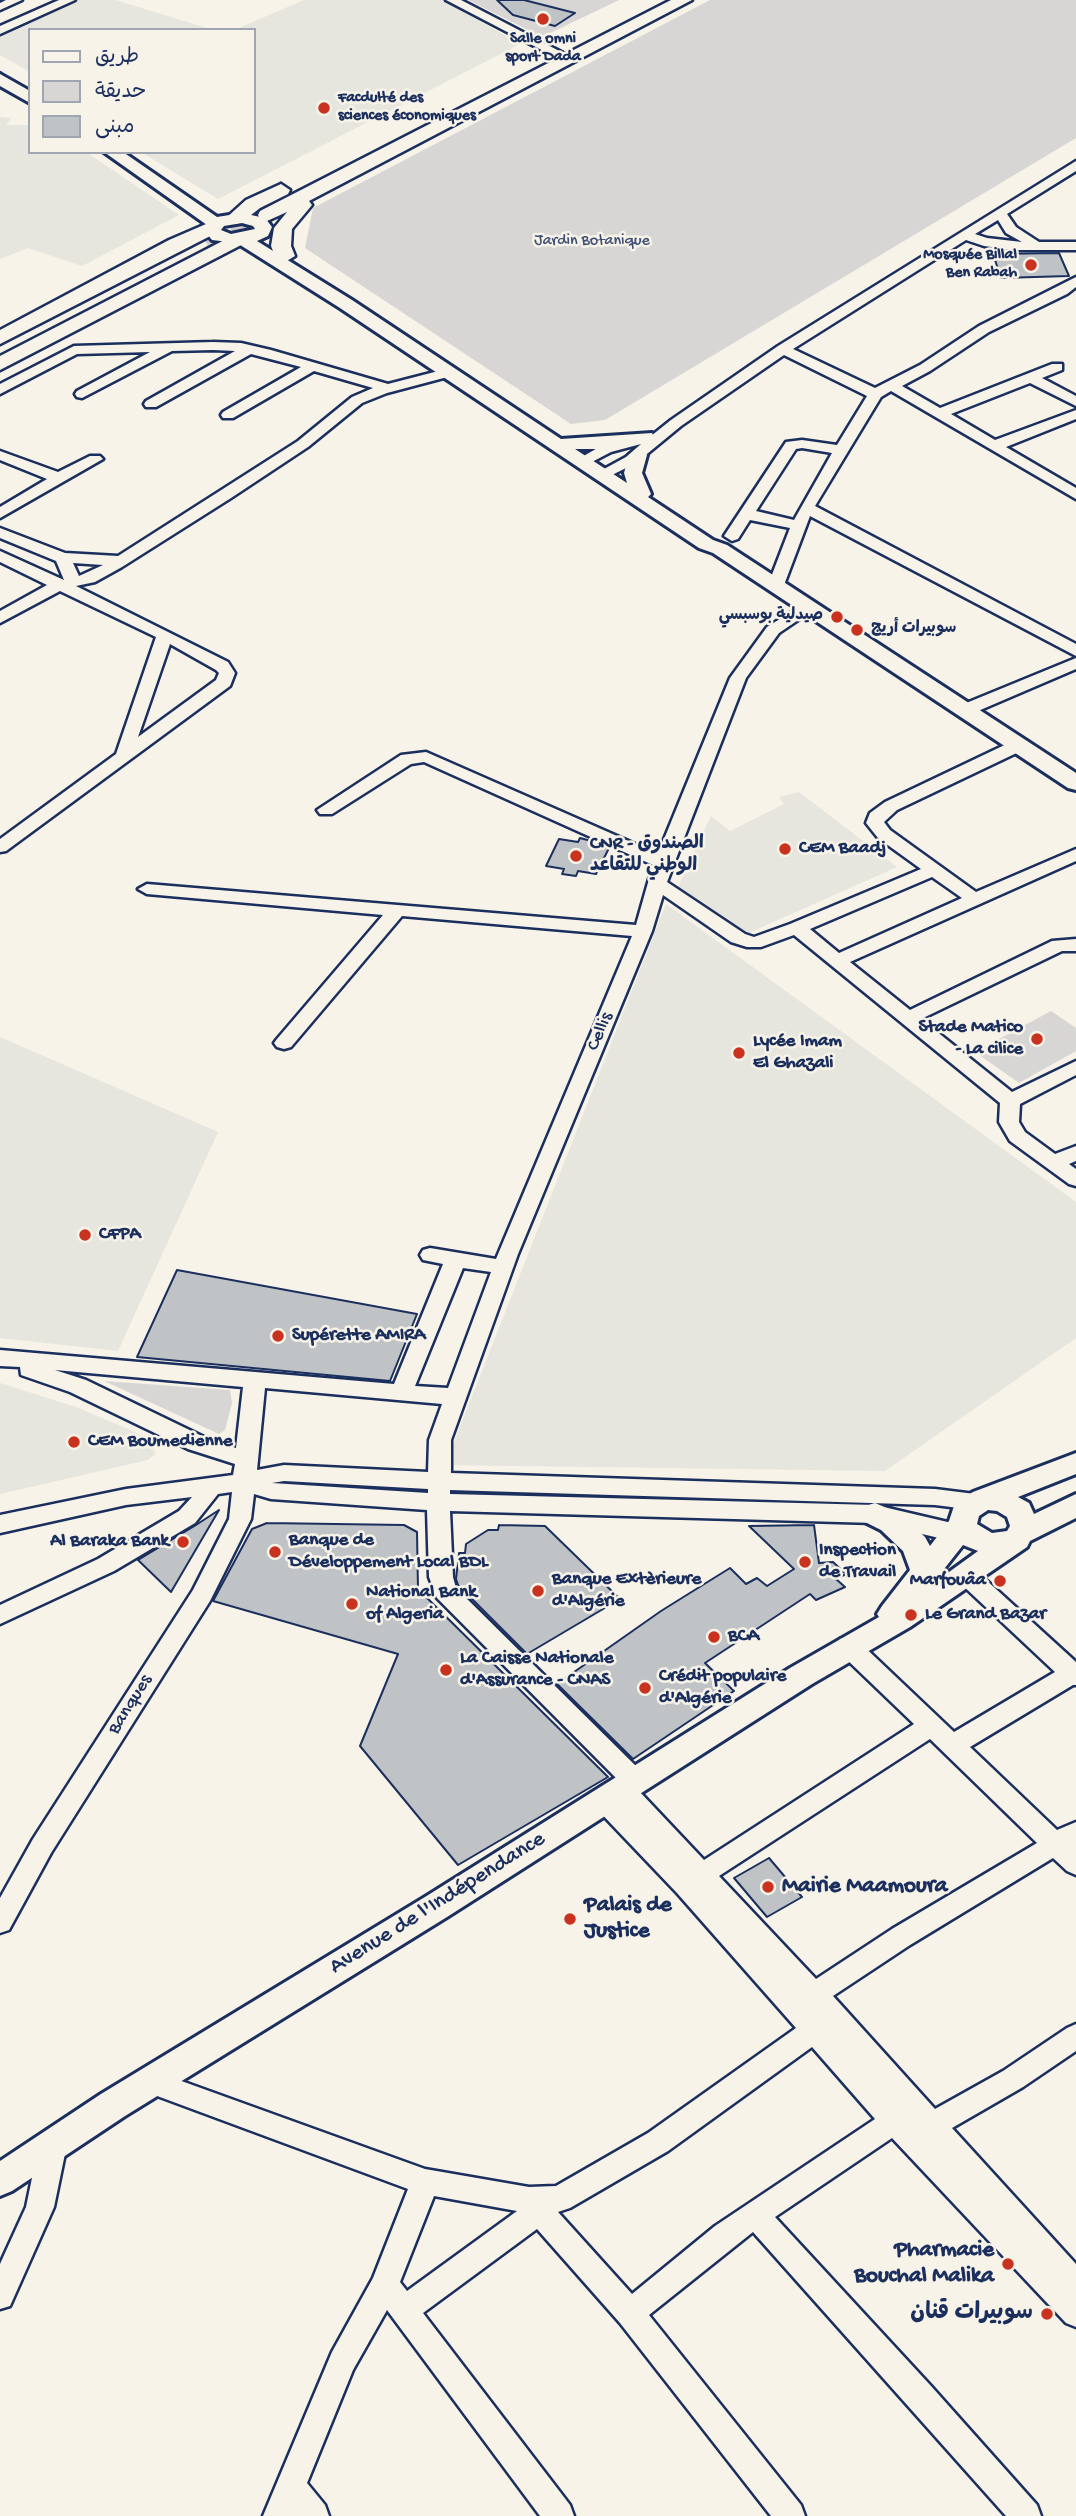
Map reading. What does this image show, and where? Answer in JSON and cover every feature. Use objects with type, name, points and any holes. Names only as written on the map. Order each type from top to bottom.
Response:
[{"type":"highway","points":[[212,229],[242,249],[255,228],[445,105],[502,84],[667,0]]},
{"type":"highway","points":[[0,345],[212,229],[255,228],[487,101],[684,0]]},
{"type":"highway","points":[[0,338],[212,229],[255,228],[303,205],[456,124],[487,101]]},
{"type":"highway","points":[[285,256],[281,246],[283,228],[303,205]]},
{"type":"highway","points":[[0,356],[212,229]]},
{"type":"highway","points":[[0,364],[212,229]]},
{"type":"main road","points":[[0,67],[28,86]]},
{"type":"main road","points":[[0,79],[28,98]]},
{"type":"main road","points":[[115,154],[212,229]]},
{"type":"main road","points":[[130,154],[212,229]]},
{"type":"main road","points":[[255,228],[285,256],[567,443],[585,459]]},
{"type":"main road","points":[[255,228],[450,372],[585,459],[706,544],[726,542]]},
{"type":"main road","points":[[567,443],[641,446],[633,473],[641,494]]},
{"type":"main road","points":[[605,473],[713,540],[726,542],[776,586],[1076,783]]},
{"type":"main road","points":[[970,1519],[1076,1463]]},
{"type":"main road","points":[[1003,1501],[1019,1511],[1024,1526],[1015,1538],[991,1544],[970,1519],[1003,1501]]},
{"type":"main road","name":"Avenue de l'Indépendance","points":[[0,2180],[151,2082],[436,1908],[848,1646],[966,1575],[1015,1538],[1076,1505]]},
{"type":"main road","points":[[875,1514],[904,1533],[915,1545],[926,1573]]},
{"type":"main road","name":"Avenue de l'Indépendance","points":[[877,1631],[970,1519]]},
{"type":"street","points":[[0,6],[16,0]]},
{"type":"street","points":[[0,30],[69,0]]},
{"type":"street","points":[[452,0],[561,55]]},
{"type":"street","points":[[605,473],[783,349],[1076,165]]},
{"type":"street","points":[[1000,213],[1011,230],[1032,242]]},
{"type":"street","points":[[973,231],[1054,245]]},
{"type":"street","points":[[973,231],[984,242],[1013,246]]},
{"type":"street","points":[[943,249],[1076,246]]},
{"type":"street","points":[[776,586],[797,525],[876,394],[925,368],[984,328],[1048,298],[1076,281]]},
{"type":"street","points":[[1048,298],[1076,295]]},
{"type":"street","points":[[0,390],[74,350],[170,347],[248,349],[315,365],[387,388]]},
{"type":"street","points":[[82,394],[170,347]]},
{"type":"street","points":[[151,404],[248,349]]},
{"type":"street","points":[[783,349],[876,394]]},
{"type":"street","points":[[228,415],[315,365]]},
{"type":"street","points":[[939,414],[1057,367]]},
{"type":"street","points":[[63,558],[74,582],[94,577],[303,444],[356,400],[387,388],[450,372]]},
{"type":"street","points":[[1031,378],[1076,402]]},
{"type":"street","points":[[892,386],[1076,494]]},
{"type":"street","points":[[994,446],[1076,414]]},
{"type":"street","points":[[726,542],[791,445],[841,450]]},
{"type":"street","points":[[585,459],[641,446]]},
{"type":"street","points":[[0,455],[59,478]]},
{"type":"street","points":[[0,513],[95,459]]},
{"type":"street","points":[[1054,480],[1076,471]]},
{"type":"street","points":[[806,508],[1076,651]]},
{"type":"street","points":[[746,514],[797,525]]},
{"type":"street","points":[[0,533],[63,558],[121,561]]},
{"type":"street","points":[[0,556],[165,635],[222,666],[227,678],[0,846]]},
{"type":"street","points":[[0,618],[60,584]]},
{"type":"street","name":"Cellis","points":[[694,1880],[620,1790],[554,1703],[445,1592],[440,1563],[440,1440],[503,1267],[643,931],[663,863],[738,678],[773,630],[807,607]]},
{"type":"street","points":[[123,757],[165,635]]},
{"type":"street","points":[[965,710],[1076,663]]},
{"type":"street","points":[[975,899],[884,834],[875,823],[876,817],[891,806],[1019,745]]},
{"type":"street","points":[[326,810],[407,759],[426,757],[663,863]]},
{"type":"street","points":[[836,961],[1076,854]]},
{"type":"street","points":[[658,884],[747,942],[754,943],[797,928],[936,869]]},
{"type":"street","points":[[147,889],[643,931]]},
{"type":"street","points":[[284,1043],[396,911]]},
{"type":"street","points":[[797,928],[1010,1101]]},
{"type":"street","points":[[908,1018],[1059,945],[1076,945]]},
{"type":"street","points":[[1010,1101],[1076,1067]]},
{"type":"street","points":[[1010,1101],[1011,1129],[1076,1179]]},
{"type":"street","points":[[1054,1163],[1076,1153]]},
{"type":"street","points":[[430,1255],[503,1267]]},
{"type":"street","points":[[401,1393],[456,1259]]},
{"type":"street","points":[[0,1361],[456,1397]]},
{"type":"street","points":[[0,1361],[78,1386],[196,1443],[246,1471],[271,1491],[295,1494],[438,1491],[916,1496],[970,1519]]},
{"type":"street","name":"Banques","points":[[0,1922],[41,1846],[202,1595],[240,1519],[255,1380]]},
{"type":"street","points":[[0,1524],[126,1497],[210,1487],[246,1471]]},
{"type":"street","points":[[0,1615],[106,1565],[187,1517],[210,1487]]},
{"type":"street","points":[[438,1491],[970,1519]]},
{"type":"street","points":[[953,1745],[1075,1674],[966,1575]]},
{"type":"street","points":[[848,1646],[953,1745],[1066,1838],[1076,1864]]},
{"type":"street","points":[[694,1880],[932,1725]]},
{"type":"street","points":[[813,1995],[901,1937],[1066,1838]]},
{"type":"street","points":[[694,1880],[813,1995],[824,2024],[849,2068],[1027,2234],[1076,2285]]},
{"type":"street","points":[[694,1880],[768,1976],[824,2024],[1076,2313]]},
{"type":"street","points":[[404,2310],[534,2206],[560,2199],[658,2142],[824,2024]]},
{"type":"street","points":[[629,2313],[725,2235],[912,2127],[1013,2079],[1076,2036]]},
{"type":"street","points":[[151,2082],[425,2182],[534,2206],[629,2313],[790,2516]]},
{"type":"street","points":[[0,2296],[40,2207],[53,2144]]},
{"type":"street","points":[[278,2516],[342,2362],[385,2285],[425,2182]]},
{"type":"street","points":[[756,2216],[921,2396],[1026,2516]]},
{"type":"street","points":[[385,2285],[559,2516]]},
{"type":"street","points":[[290,2485],[314,2516]]},
{"type":"shaded area","points":[[79,0],[116,0],[207,28],[28,28],[28,71],[0,55],[0,34]]},
{"type":"shaded area","name":"Facdulté des sciences économiques","points":[[304,0],[443,0],[520,44],[218,199],[144,154],[256,154],[256,28],[239,28]]},
{"type":"shaded area","points":[[0,117],[11,118],[6,125],[28,125],[28,154],[89,154],[179,215],[82,266],[28,248],[0,259]]},
{"type":"shaded area","name":"CEM Baadj","points":[[799,792],[897,867],[742,936],[676,891],[711,816],[730,831],[784,804],[779,797]]},
{"type":"shaded area","name":"Lycée Imam El Ghazali","points":[[666,904],[1076,1202],[1076,1338],[885,1471],[445,1465]]},
{"type":"shaded area","name":"CFPA","points":[[0,1037],[218,1132],[118,1351],[0,1338]]},
{"type":"shaded area","name":"CEM Boumedienne","points":[[0,1383],[76,1407],[135,1432],[153,1445],[155,1455],[148,1460],[0,1494]]},
{"type":"green space","name":"Salle omni sport Dada","points":[[468,0],[619,0],[542,37]]},
{"type":"green space","name":"Jardin Botanique","points":[[710,0],[1076,0],[1076,138],[605,420],[571,424],[305,248],[313,208]]},
{"type":"green space","name":"Stade Matico - La cilice","points":[[1051,1011],[1076,1028],[1076,1051],[1019,1083],[975,1052]]},
{"type":"green space","points":[[104,1381],[230,1390],[232,1403],[225,1430],[219,1434]]},
{"type":"building","points":[[497,0],[524,0],[575,13],[555,26],[513,15]]},
{"type":"building","name":"Mosquée Billal Ben Rabah","points":[[1059,253],[1069,276],[1001,278],[993,254]]},
{"type":"building","name":"CNR - الصندوق الوطني للتقاعد","points":[[580,838],[609,848],[596,874],[578,871],[576,876],[562,874],[564,869],[546,866],[559,839],[578,842]]},
{"type":"building","name":"Supérette AMIRA","points":[[177,1270],[417,1314],[390,1381],[137,1357]]},
{"type":"building","name":"Al Baraka Bank","points":[[219,1510],[171,1592],[138,1560],[196,1525]]},
{"type":"building","name":"La Caisse Nationale d'Assurance - CNAS","points":[[267,1523],[404,1525],[417,1532],[418,1589],[608,1777],[458,1865],[360,1746],[398,1654],[213,1601],[252,1529]]},
{"type":"building","name":"Banque Extèrieure d'Algérie","points":[[499,1525],[545,1526],[620,1599],[527,1654],[458,1585],[456,1579],[459,1553],[465,1553],[466,1544],[488,1530],[498,1530]]},
{"type":"building","points":[[814,1525],[819,1563],[833,1562],[846,1574],[836,1579],[845,1587],[816,1600],[810,1594],[705,1663],[734,1691],[633,1759],[557,1684],[661,1611],[730,1568],[746,1584],[757,1578],[767,1586],[794,1569],[749,1526]]},
{"type":"building","name":"Mairie Maamoura","points":[[769,1858],[802,1897],[767,1917],[734,1878]]},
{"type":"tunnel","points":[[208,246],[267,215]]},
{"type":"place","name":"Salle omni sport Dada","points":[[543,19]]},
{"type":"place","name":"Facdulté des sciences économiques","points":[[324,108]]},
{"type":"place","name":"Mosquée Billal Ben Rabah","points":[[1031,265]]},
{"type":"place","name":"صيدلية بوسبسي","points":[[837,617]]},
{"type":"place","name":"سوبيرات أريج","points":[[857,630]]},
{"type":"place","name":"CEM Baadj","points":[[785,849]]},
{"type":"place","name":"CNR - الصندوق الوطني للتقاعد","points":[[576,856]]},
{"type":"place","name":"Stade Matico - La cilice","points":[[1037,1039]]},
{"type":"place","name":"Lycée Imam El Ghazali","points":[[739,1053]]},
{"type":"place","name":"CFPA","points":[[85,1235]]},
{"type":"place","name":"Supérette AMIRA","points":[[278,1336]]},
{"type":"place","name":"CEM Boumedienne","points":[[74,1442]]},
{"type":"place","name":"Al Baraka Bank","points":[[183,1542]]},
{"type":"place","name":"Banque de Développement Local BDL","points":[[275,1552]]},
{"type":"place","name":"Inspection de Travail","points":[[805,1562]]},
{"type":"place","name":"Marfouâa","points":[[1000,1581]]},
{"type":"place","name":"Banque Extèrieure d'Algérie","points":[[538,1591]]},
{"type":"place","name":"National Bank of Algeria","points":[[352,1604]]},
{"type":"place","name":"Le Grand Bazar","points":[[911,1615]]},
{"type":"place","name":"BCA","points":[[714,1637]]},
{"type":"place","name":"La Caisse Nationale d'Assurance - CNAS","points":[[446,1670]]},
{"type":"place","name":"Crédit populaire d'Algérie","points":[[645,1688]]},
{"type":"place","name":"Mairie Maamoura","points":[[768,1887]]},
{"type":"place","name":"Palais de Justice","points":[[570,1919]]},
{"type":"place","name":"Pharmacie Bouchal Malika","points":[[1008,2264]]},
{"type":"place","name":"سوبيرات قنان","points":[[1047,2314]]}]
